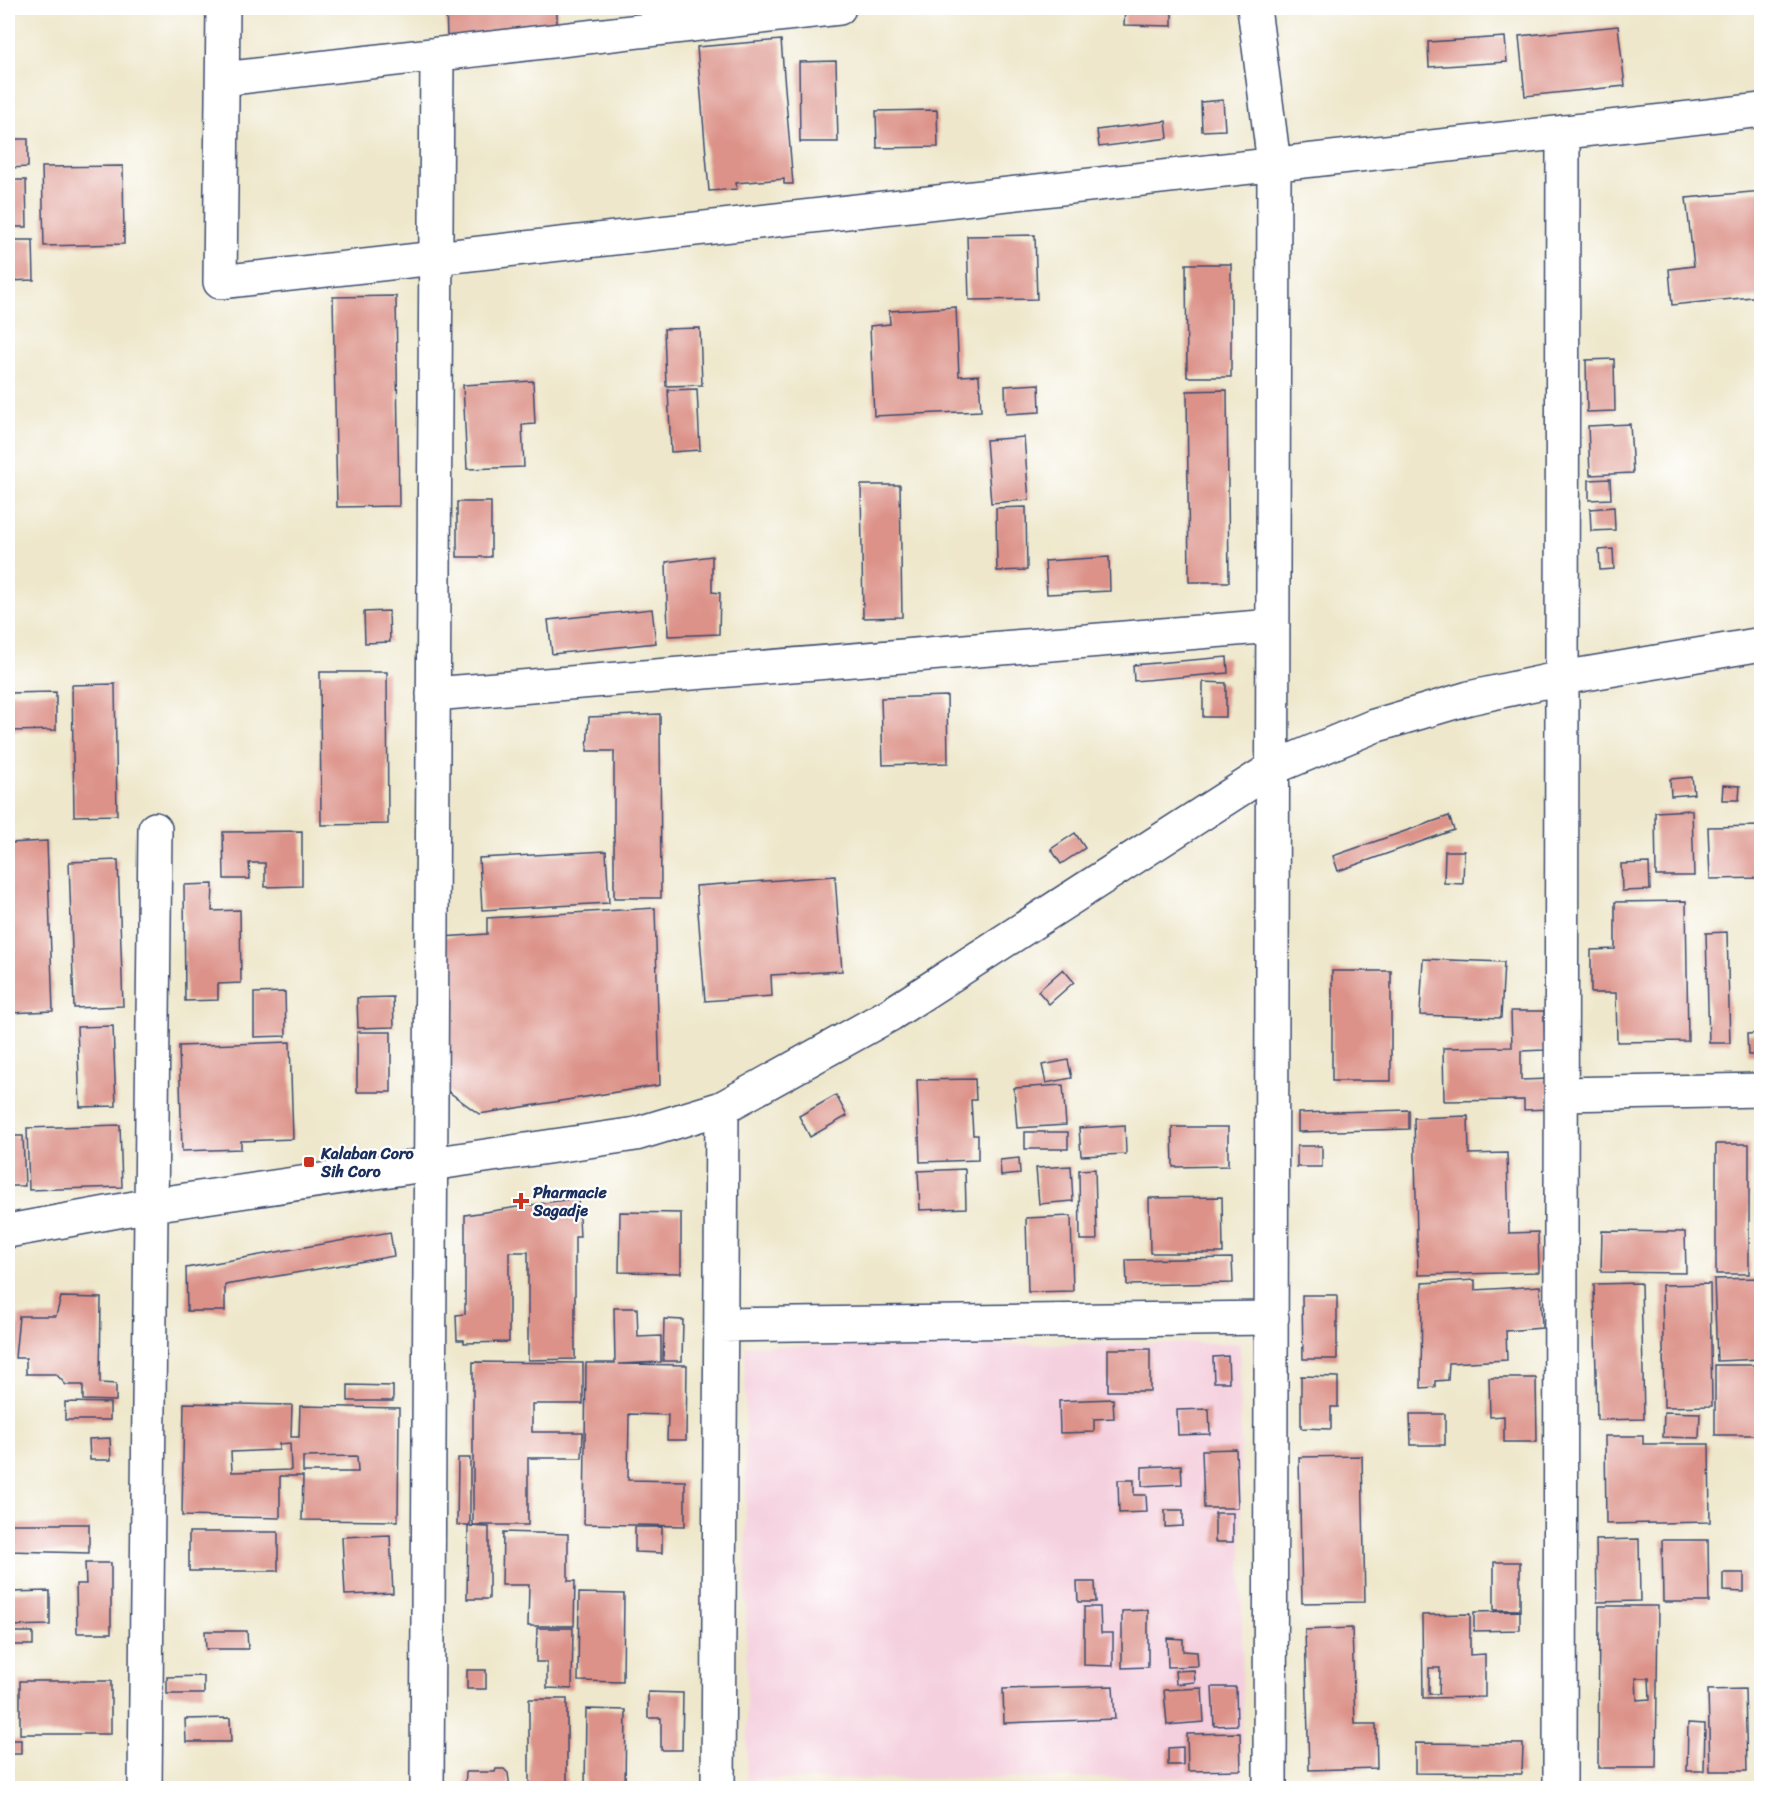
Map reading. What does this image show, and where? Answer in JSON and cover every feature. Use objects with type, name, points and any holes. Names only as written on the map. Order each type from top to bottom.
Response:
[{"type":"street","points":[[224,8],[220,282],[1761,111]]},
{"type":"street","points":[[223,79],[839,8]]},
{"type":"street","points":[[1254,8],[1274,164],[1270,1788]]},
{"type":"street","points":[[403,1788],[427,1788],[437,54]]},
{"type":"street","points":[[1560,1788],[1563,132]]},
{"type":"street","points":[[434,694],[1273,626]]},
{"type":"street","points":[[8,1231],[151,1205],[636,1134],[722,1108],[891,1014],[1273,768],[1374,726],[1469,698],[1562,678],[1761,644]]},
{"type":"street","points":[[145,1788],[155,829]]},
{"type":"street","points":[[1561,1094],[1761,1090]]},
{"type":"street","points":[[718,1788],[722,1108]]},
{"type":"street","points":[[721,1325],[1272,1318]]},
{"type":"shaded area","points":[[1240,1343],[1243,1777],[747,1780],[745,1346]]},
{"type":"building","points":[[446,8],[557,8],[557,35],[447,37]]},
{"type":"building","points":[[1125,8],[1172,8],[1172,26],[1124,25]]},
{"type":"building","points":[[1618,26],[1625,86],[1525,96],[1519,36]]},
{"type":"building","points":[[1505,37],[1507,62],[1429,67],[1428,42]]},
{"type":"building","points":[[781,40],[793,184],[784,184],[784,179],[736,183],[737,189],[709,191],[697,47]]},
{"type":"building","points":[[836,61],[838,142],[800,142],[799,62]]},
{"type":"building","points":[[1223,100],[1225,130],[1202,131],[1201,102]]},
{"type":"building","points":[[937,110],[938,147],[877,148],[876,111]]},
{"type":"building","points":[[1166,121],[1168,138],[1099,147],[1097,130]]},
{"type":"building","points":[[8,139],[28,139],[28,167],[8,168]]},
{"type":"building","points":[[123,166],[124,244],[44,246],[42,167]]},
{"type":"building","points":[[8,180],[26,180],[27,227],[8,227]]},
{"type":"building","points":[[1762,191],[1762,296],[1672,305],[1669,269],[1694,266],[1686,198]]},
{"type":"building","points":[[1035,235],[1037,299],[969,300],[967,236]]},
{"type":"building","points":[[8,240],[33,240],[34,280],[8,281]]},
{"type":"building","points":[[1186,264],[1231,264],[1231,377],[1187,377]]},
{"type":"building","points":[[396,296],[399,506],[337,507],[333,297]]},
{"type":"building","points":[[956,307],[959,376],[979,375],[981,411],[874,416],[870,326],[890,324],[889,311]]},
{"type":"building","points":[[700,328],[702,385],[666,386],[664,329]]},
{"type":"building","points":[[1614,359],[1615,411],[1587,412],[1586,360]]},
{"type":"building","points":[[533,381],[535,424],[522,425],[524,467],[467,469],[463,385]]},
{"type":"building","points":[[1039,384],[1040,412],[1006,414],[1005,386]]},
{"type":"building","points":[[697,389],[700,450],[671,452],[668,390]]},
{"type":"building","points":[[1227,390],[1229,582],[1189,582],[1187,391]]},
{"type":"building","points":[[1630,424],[1633,473],[1590,475],[1588,426]]},
{"type":"building","points":[[1024,437],[1029,500],[991,503],[986,440]]},
{"type":"building","points":[[1610,479],[1611,499],[1589,500],[1589,480]]},
{"type":"building","points":[[861,485],[900,485],[902,617],[863,618]]},
{"type":"building","points":[[457,502],[491,502],[491,557],[457,557]]},
{"type":"building","points":[[1026,507],[1027,570],[997,571],[996,508]]},
{"type":"building","points":[[1614,507],[1615,530],[1591,531],[1590,509]]},
{"type":"building","points":[[1613,549],[1614,569],[1600,570],[1599,550]]},
{"type":"building","points":[[712,556],[712,592],[720,593],[719,634],[668,636],[666,562]]},
{"type":"building","points":[[1109,557],[1110,591],[1047,594],[1045,561]]},
{"type":"building","points":[[652,609],[656,643],[552,654],[548,620]]},
{"type":"building","points":[[389,611],[390,642],[365,643],[364,612]]},
{"type":"building","points":[[1227,657],[1228,673],[1134,681],[1133,665]]},
{"type":"building","points":[[320,672],[387,672],[388,824],[321,825]]},
{"type":"building","points":[[1203,682],[1226,683],[1226,717],[1203,717]]},
{"type":"building","points":[[115,684],[117,815],[74,816],[72,685]]},
{"type":"building","points":[[56,692],[56,730],[8,731],[8,693]]},
{"type":"building","points":[[947,696],[948,763],[883,765],[881,698]]},
{"type":"building","points":[[660,714],[661,898],[614,898],[614,751],[587,751],[589,717]]},
{"type":"building","points":[[1692,777],[1694,794],[1671,796],[1670,779]]},
{"type":"building","points":[[1723,785],[1740,786],[1739,800],[1722,800]]},
{"type":"building","points":[[1692,810],[1694,876],[1656,876],[1655,812]]},
{"type":"building","points":[[1449,816],[1454,830],[1338,871],[1333,856]]},
{"type":"building","points":[[1762,826],[1762,878],[1710,879],[1708,827]]},
{"type":"building","points":[[302,831],[302,886],[265,887],[265,863],[249,863],[250,879],[224,879],[223,832]]},
{"type":"building","points":[[1075,833],[1085,848],[1061,864],[1051,849]]},
{"type":"building","points":[[47,841],[53,1011],[9,1013],[8,843]]},
{"type":"building","points":[[606,851],[609,903],[482,910],[479,858]]},
{"type":"building","points":[[1445,851],[1464,851],[1463,884],[1444,883]]},
{"type":"building","points":[[118,860],[123,1006],[74,1008],[69,862]]},
{"type":"building","points":[[1649,863],[1650,890],[1622,891],[1621,864]]},
{"type":"building","points":[[835,876],[842,971],[771,975],[772,996],[705,1001],[696,886]]},
{"type":"building","points":[[213,884],[212,911],[240,910],[241,983],[218,984],[218,1000],[185,1001],[184,885]]},
{"type":"building","points":[[1686,901],[1688,1041],[1617,1042],[1616,993],[1591,993],[1591,950],[1615,949],[1615,902]]},
{"type":"building","points":[[655,908],[660,1085],[479,1114],[445,1089],[442,937],[487,934],[487,918]]},
{"type":"building","points":[[1727,932],[1730,1043],[1709,1043],[1706,933]]},
{"type":"building","points":[[1423,959],[1504,962],[1501,1018],[1420,1015]]},
{"type":"building","points":[[1063,969],[1074,982],[1049,1004],[1038,991]]},
{"type":"building","points":[[1332,971],[1391,971],[1391,1081],[1332,1081]]},
{"type":"building","points":[[285,992],[286,1036],[254,1037],[254,993]]},
{"type":"building","points":[[393,997],[394,1027],[358,1028],[357,998]]},
{"type":"building","points":[[1511,1011],[1544,1011],[1545,1050],[1521,1051],[1521,1080],[1549,1079],[1549,1109],[1524,1110],[1524,1100],[1444,1101],[1443,1048],[1512,1047]]},
{"type":"building","points":[[113,1026],[116,1106],[80,1107],[77,1027]]},
{"type":"building","points":[[357,1032],[391,1032],[391,1092],[357,1092]]},
{"type":"building","points":[[1762,1033],[1762,1055],[1748,1055],[1747,1034]]},
{"type":"building","points":[[290,1042],[293,1139],[241,1141],[241,1149],[182,1151],[179,1046]]},
{"type":"building","points":[[1068,1060],[1072,1078],[1046,1083],[1042,1065]]},
{"type":"building","points":[[975,1079],[976,1100],[971,1100],[973,1135],[978,1135],[978,1160],[920,1162],[917,1080]]},
{"type":"building","points":[[1063,1085],[1066,1125],[1017,1128],[1014,1088]]},
{"type":"building","points":[[836,1095],[847,1116],[810,1137],[799,1116]]},
{"type":"building","points":[[1409,1110],[1409,1129],[1298,1132],[1298,1113]]},
{"type":"building","points":[[1468,1116],[1469,1154],[1507,1153],[1509,1233],[1538,1232],[1539,1272],[1418,1275],[1414,1118]]},
{"type":"building","points":[[120,1125],[122,1187],[29,1190],[27,1128]]},
{"type":"building","points":[[1125,1125],[1126,1154],[1081,1156],[1079,1128]]},
{"type":"building","points":[[1172,1127],[1228,1127],[1228,1166],[1173,1167]]},
{"type":"building","points":[[1025,1132],[1068,1132],[1068,1149],[1025,1149]]},
{"type":"building","points":[[8,1136],[23,1136],[25,1186],[8,1186]]},
{"type":"building","points":[[1716,1144],[1749,1144],[1749,1274],[1716,1274]]},
{"type":"building","points":[[1297,1146],[1322,1146],[1322,1167],[1297,1167]]},
{"type":"building","points":[[1019,1158],[1020,1174],[1001,1176],[1000,1160]]},
{"type":"building","points":[[1071,1166],[1073,1201],[1039,1204],[1036,1168]]},
{"type":"building","points":[[965,1169],[966,1208],[920,1210],[918,1171]]},
{"type":"building","points":[[1095,1169],[1097,1240],[1080,1240],[1079,1170]]},
{"type":"building","points":[[1222,1197],[1223,1253],[1150,1253],[1149,1198]]},
{"type":"building","points":[[578,1198],[580,1237],[575,1237],[575,1359],[528,1360],[528,1252],[509,1252],[509,1342],[464,1343],[464,1340],[457,1340],[456,1315],[465,1314],[465,1215]]},
{"type":"building","points":[[620,1212],[681,1213],[681,1273],[619,1272]]},
{"type":"building","points":[[1071,1216],[1073,1291],[1028,1292],[1026,1218]]},
{"type":"building","points":[[1602,1231],[1685,1232],[1686,1273],[1601,1272]]},
{"type":"building","points":[[390,1232],[394,1256],[225,1285],[225,1311],[187,1311],[186,1268]]},
{"type":"building","points":[[1232,1258],[1233,1283],[1127,1285],[1126,1260]]},
{"type":"building","points":[[1762,1278],[1762,1359],[1717,1361],[1714,1279]]},
{"type":"building","points":[[1475,1280],[1475,1290],[1540,1286],[1542,1328],[1506,1331],[1507,1360],[1449,1363],[1448,1380],[1435,1381],[1435,1387],[1421,1388],[1422,1283]]},
{"type":"building","points":[[1641,1283],[1644,1419],[1597,1420],[1594,1284]]},
{"type":"building","points":[[1710,1284],[1712,1406],[1664,1407],[1662,1285]]},
{"type":"building","points":[[1302,1295],[1337,1295],[1337,1359],[1303,1359]]},
{"type":"building","points":[[61,1297],[101,1298],[100,1383],[116,1384],[116,1401],[83,1400],[83,1385],[66,1385],[56,1374],[26,1374],[26,1358],[15,1358],[19,1316],[56,1316]]},
{"type":"building","points":[[614,1308],[637,1308],[638,1337],[661,1336],[661,1362],[619,1364],[687,1365],[686,1440],[667,1440],[668,1415],[629,1414],[628,1480],[685,1481],[685,1526],[584,1524],[586,1363],[615,1363]]},
{"type":"building","points":[[664,1319],[683,1320],[682,1361],[663,1361]]},
{"type":"building","points":[[1108,1349],[1150,1349],[1150,1391],[1108,1391]]},
{"type":"building","points":[[1228,1356],[1229,1382],[1214,1382],[1213,1357]]},
{"type":"building","points":[[473,1362],[583,1363],[583,1404],[532,1404],[532,1432],[583,1432],[582,1458],[528,1458],[528,1525],[473,1525]]},
{"type":"building","points":[[1715,1365],[1762,1365],[1762,1435],[1715,1435]]},
{"type":"building","points":[[1301,1376],[1338,1377],[1338,1407],[1331,1407],[1331,1429],[1301,1428]]},
{"type":"building","points":[[1489,1378],[1536,1378],[1537,1442],[1504,1442],[1504,1416],[1490,1417]]},
{"type":"building","points":[[348,1385],[393,1386],[393,1401],[348,1401]]},
{"type":"building","points":[[1113,1399],[1114,1418],[1094,1419],[1094,1432],[1060,1433],[1059,1401]]},
{"type":"building","points":[[65,1402],[110,1403],[110,1420],[65,1420]]},
{"type":"building","points":[[184,1403],[292,1405],[291,1437],[299,1437],[300,1406],[399,1408],[398,1521],[302,1520],[303,1476],[280,1476],[280,1518],[182,1516]],"holes":[[[290,1443],[291,1470],[232,1472],[231,1452],[279,1450],[279,1444]],[[357,1456],[358,1472],[303,1472],[303,1457]]]},
{"type":"building","points":[[1209,1409],[1210,1434],[1178,1435],[1177,1410]]},
{"type":"building","points":[[1664,1412],[1700,1413],[1699,1438],[1663,1437]]},
{"type":"building","points":[[1410,1414],[1445,1414],[1445,1445],[1411,1445]]},
{"type":"building","points":[[1605,1436],[1643,1436],[1643,1444],[1709,1444],[1710,1522],[1606,1524]]},
{"type":"building","points":[[110,1438],[111,1460],[90,1460],[89,1439]]},
{"type":"building","points":[[1236,1449],[1238,1508],[1204,1508],[1202,1450]]},
{"type":"building","points":[[1362,1456],[1365,1602],[1302,1603],[1299,1457]]},
{"type":"building","points":[[458,1458],[470,1458],[470,1525],[457,1525]]},
{"type":"building","points":[[1181,1465],[1182,1484],[1142,1486],[1142,1467]]},
{"type":"building","points":[[1118,1480],[1134,1480],[1134,1495],[1146,1495],[1147,1512],[1119,1513]]},
{"type":"building","points":[[1165,1510],[1183,1510],[1183,1526],[1165,1527]]},
{"type":"building","points":[[1215,1513],[1233,1513],[1233,1542],[1215,1542]]},
{"type":"building","points":[[8,1524],[89,1524],[89,1553],[8,1551]]},
{"type":"building","points":[[468,1526],[489,1527],[489,1599],[467,1599]]},
{"type":"building","points":[[635,1527],[662,1527],[662,1553],[635,1552]]},
{"type":"building","points":[[189,1532],[278,1532],[278,1571],[189,1571]]},
{"type":"building","points":[[503,1532],[568,1534],[568,1581],[575,1581],[574,1626],[528,1626],[529,1585],[502,1585]]},
{"type":"building","points":[[390,1535],[393,1593],[345,1595],[342,1537]]},
{"type":"building","points":[[1639,1539],[1640,1601],[1597,1602],[1596,1540]]},
{"type":"building","points":[[1662,1540],[1708,1540],[1709,1602],[1663,1602]]},
{"type":"building","points":[[1494,1562],[1520,1562],[1520,1610],[1494,1610]]},
{"type":"building","points":[[85,1563],[111,1563],[111,1633],[77,1633],[76,1584],[86,1584]]},
{"type":"building","points":[[1723,1573],[1744,1573],[1744,1592],[1723,1591]]},
{"type":"building","points":[[1077,1582],[1095,1582],[1096,1602],[1078,1602]]},
{"type":"building","points":[[50,1591],[50,1625],[8,1626],[8,1592]]},
{"type":"building","points":[[579,1593],[624,1594],[623,1682],[578,1681]]},
{"type":"building","points":[[1599,1606],[1658,1606],[1656,1768],[1598,1768]],"holes":[[[1636,1678],[1649,1678],[1650,1699],[1637,1700]]]},
{"type":"building","points":[[1084,1607],[1100,1607],[1101,1633],[1113,1633],[1113,1666],[1084,1665]]},
{"type":"building","points":[[1148,1610],[1148,1667],[1122,1668],[1122,1611]]},
{"type":"building","points":[[1520,1611],[1520,1630],[1474,1631],[1474,1612]]},
{"type":"building","points":[[1470,1614],[1470,1655],[1485,1654],[1485,1697],[1423,1698],[1422,1615]],"holes":[[[1429,1668],[1440,1668],[1439,1694],[1429,1694]]]},
{"type":"building","points":[[537,1628],[573,1628],[572,1689],[547,1688],[547,1662],[536,1662]]},
{"type":"building","points":[[1352,1628],[1355,1724],[1376,1724],[1377,1768],[1309,1770],[1305,1630]]},
{"type":"building","points":[[205,1631],[247,1631],[248,1649],[206,1649]]},
{"type":"building","points":[[12,1632],[33,1632],[33,1645],[12,1645]]},
{"type":"building","points":[[1167,1638],[1183,1639],[1183,1651],[1197,1652],[1198,1666],[1168,1667]]},
{"type":"building","points":[[467,1670],[486,1670],[486,1689],[467,1689]]},
{"type":"building","points":[[1194,1670],[1195,1682],[1176,1684],[1175,1671]]},
{"type":"building","points":[[204,1676],[204,1694],[167,1694],[167,1677]]},
{"type":"building","points":[[20,1681],[111,1681],[111,1734],[20,1734]]},
{"type":"building","points":[[1113,1686],[1115,1719],[1004,1723],[1003,1689]]},
{"type":"building","points":[[1212,1687],[1236,1687],[1237,1725],[1214,1726]]},
{"type":"building","points":[[1202,1688],[1204,1722],[1167,1725],[1164,1690]]},
{"type":"building","points":[[1745,1689],[1747,1771],[1710,1771],[1708,1690]]},
{"type":"building","points":[[648,1692],[683,1693],[682,1750],[661,1750],[661,1718],[648,1718]]},
{"type":"building","points":[[529,1699],[567,1699],[567,1788],[529,1788]]},
{"type":"building","points":[[586,1709],[626,1710],[625,1788],[585,1788]]},
{"type":"building","points":[[230,1718],[231,1742],[186,1742],[185,1719]]},
{"type":"building","points":[[1688,1723],[1705,1724],[1704,1771],[1687,1771]]},
{"type":"building","points":[[1240,1733],[1241,1770],[1188,1771],[1187,1734]]},
{"type":"building","points":[[8,1740],[21,1740],[21,1754],[8,1754]]},
{"type":"building","points":[[1415,1743],[1523,1744],[1522,1774],[1415,1773]]},
{"type":"building","points":[[1183,1747],[1183,1765],[1168,1765],[1168,1748]]},
{"type":"building","points":[[496,1769],[504,1769],[508,1773],[510,1788],[465,1788],[466,1772],[495,1772]]},
{"type":"place","name":"Kalaban Coro Sih Coro","points":[[309,1162]]},
{"type":"place","name":"Pharmacie Sagadje","points":[[521,1201]]}]
